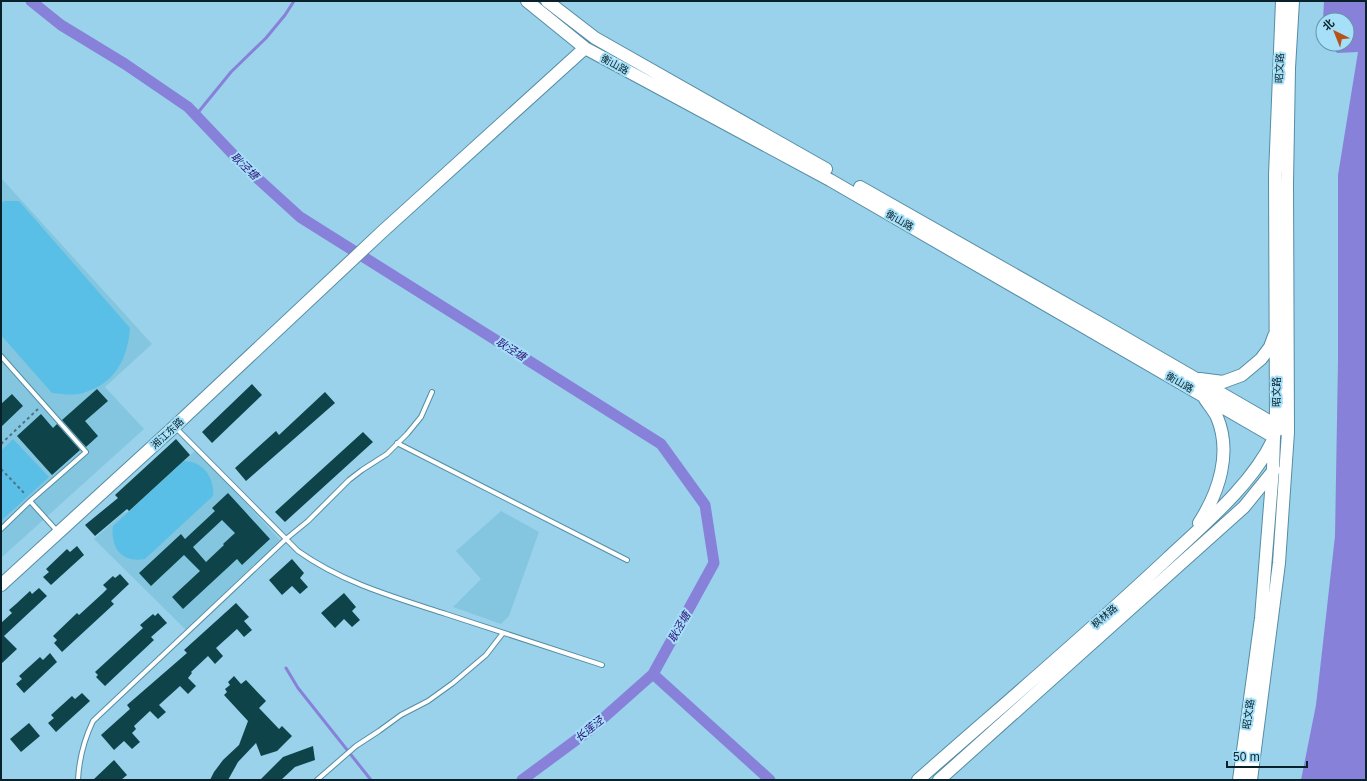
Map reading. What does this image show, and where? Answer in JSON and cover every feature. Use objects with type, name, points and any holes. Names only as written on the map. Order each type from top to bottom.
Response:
[{"type":"street","name":"衡山路","points":[[527,1],[585,48],[830,180],[1204,396],[1275,431],[1288,432]]},
{"type":"street","name":"衡山路","points":[[547,1],[595,38],[1096,321],[1196,379],[1275,431]]},
{"type":"street","name":"昭文路","points":[[1239,780],[1261,618],[1273,470],[1276,327],[1275,175],[1282,1]]},
{"type":"street","points":[[1251,780],[1279,563],[1288,432],[1287,183],[1289,68],[1293,1]]},
{"type":"street","name":"湘江东路","points":[[1,584],[174,427],[383,231],[585,48]]},
{"type":"street","points":[[1196,379],[1223,382],[1242,375],[1261,359],[1270,347],[1276,327]]},
{"type":"street","points":[[1189,538],[1213,499],[1222,470],[1224,444],[1217,417],[1204,396]]},
{"type":"street","name":"枫林路","points":[[918,780],[1133,591],[1233,497],[1267,453],[1275,431]]},
{"type":"street","name":"枫林路","points":[[939,780],[1244,507],[1286,454]]},
{"type":"lane","points":[[1,356],[86,452],[30,501],[1,529]]},
{"type":"lane","points":[[78,780],[83,746],[93,721],[308,521],[349,480],[387,454],[421,416],[432,392]]},
{"type":"lane","points":[[174,427],[286,540],[315,563],[373,591],[602,666]]},
{"type":"lane","points":[[397,443],[627,560]]},
{"type":"lane","points":[[30,501],[58,532]]},
{"type":"lane","points":[[317,780],[356,746],[400,715],[428,700],[453,683],[486,655],[503,633]]},
{"type":"path","points":[[1,444],[44,404]]},
{"type":"path","points":[[1,469],[30,501]]},
{"type":"shaded area","points":[[1324,1],[1366,1],[1366,780],[1301,780],[1316,705],[1335,536],[1338,362],[1338,175],[1358,52],[1337,53],[1336,52],[1355,52],[1355,12],[1323,12]]},
{"type":"shaded area","points":[[2,179],[152,344],[105,387],[144,429],[1,558],[1,180]]},
{"type":"shaded area","points":[[5,201],[19,201],[130,328],[126,350],[118,368],[104,383],[94,389],[75,394],[52,393],[1,335],[1,203]]},
{"type":"shaded area","points":[[13,439],[49,477],[1,521],[1,451]]},
{"type":"shaded area","points":[[196,450],[280,540],[186,630],[94,539],[122,514],[129,511]]},
{"type":"shaded area","points":[[184,461],[197,464],[202,467],[210,477],[213,496],[145,559],[130,559],[124,556],[116,547],[113,526]]},
{"type":"shaded area","points":[[501,511],[539,532],[509,616],[501,624],[453,607],[481,579],[456,551]]},
{"type":"building","points":[[252,384],[262,395],[212,443],[202,432]]},
{"type":"building","points":[[97,389],[108,401],[85,421],[98,436],[86,447],[62,420]]},
{"type":"building","points":[[325,392],[335,403],[246,481],[235,468],[276,431],[279,435]]},
{"type":"building","points":[[12,394],[23,406],[1,427],[1,404]]},
{"type":"building","points":[[41,414],[53,428],[57,424],[80,450],[52,475],[17,436]]},
{"type":"building","points":[[363,432],[373,442],[285,522],[275,512]]},
{"type":"building","points":[[176,439],[190,455],[129,511],[127,509],[95,536],[85,525],[118,498],[115,495]]},
{"type":"building","points":[[228,493],[270,539],[242,565],[237,559],[183,609],[172,597],[200,571],[184,555],[151,586],[139,573],[181,534],[185,539],[215,511],[212,508]],"holes":[[[222,520],[235,533],[206,562],[193,547]]]},
{"type":"building","points":[[77,546],[84,555],[51,585],[43,577],[49,572],[46,569],[67,549],[70,552]]},
{"type":"building","points":[[292,559],[304,573],[300,578],[308,587],[300,594],[292,586],[282,595],[269,580]]},
{"type":"building","points":[[120,574],[129,584],[111,601],[114,604],[62,652],[54,643],[57,640],[53,636],[77,613],[79,615],[107,589],[103,585],[113,576],[115,578]]},
{"type":"building","points":[[39,588],[47,596],[4,636],[17,649],[1,664],[1,623],[12,613],[9,610],[30,591],[32,594]]},
{"type":"building","points":[[344,593],[356,607],[352,611],[360,620],[352,627],[344,619],[335,628],[321,613]]},
{"type":"building","points":[[236,603],[249,617],[244,621],[252,630],[244,637],[237,629],[216,648],[223,656],[215,664],[208,656],[191,672],[192,673],[188,678],[196,686],[188,694],[180,686],[159,705],[166,712],[158,719],[150,711],[134,726],[136,729],[132,733],[140,742],[132,749],[124,741],[114,750],[101,735],[130,709],[127,705],[187,653],[184,650]]},
{"type":"building","points":[[158,613],[167,623],[151,637],[154,640],[105,686],[96,677],[98,675],[95,672],[143,628],[140,625],[153,614],[155,616]]},
{"type":"building","points":[[50,653],[57,662],[24,693],[16,684],[22,679],[19,676],[40,657],[43,660]]},
{"type":"building","points":[[234,676],[241,684],[246,680],[266,701],[259,708],[279,729],[282,726],[292,736],[277,751],[261,756],[256,743],[238,762],[228,780],[210,780],[223,760],[239,745],[248,721],[224,695],[227,692],[225,689],[230,685],[228,682]]},
{"type":"building","points":[[82,693],[90,701],[56,732],[48,723],[54,718],[51,715],[72,696],[75,699]]},
{"type":"building","points":[[29,723],[40,736],[21,752],[10,739]]},
{"type":"building","points":[[313,746],[315,760],[295,767],[281,780],[260,780],[283,757]]},
{"type":"building","points":[[114,760],[127,775],[121,780],[93,780]]},
{"type":"waterway","name":"耿泾塘","points":[[31,1],[61,25],[125,64],[188,107],[245,167],[300,217],[661,444],[705,505],[714,563],[653,674],[770,780]]},
{"type":"waterway","points":[[196,115],[231,72],[266,38],[285,15],[294,1]]},
{"type":"waterway","points":[[286,668],[298,688],[371,780]]},
{"type":"waterway","name":"长莲泾","points":[[522,780],[591,729],[653,674]]}]
